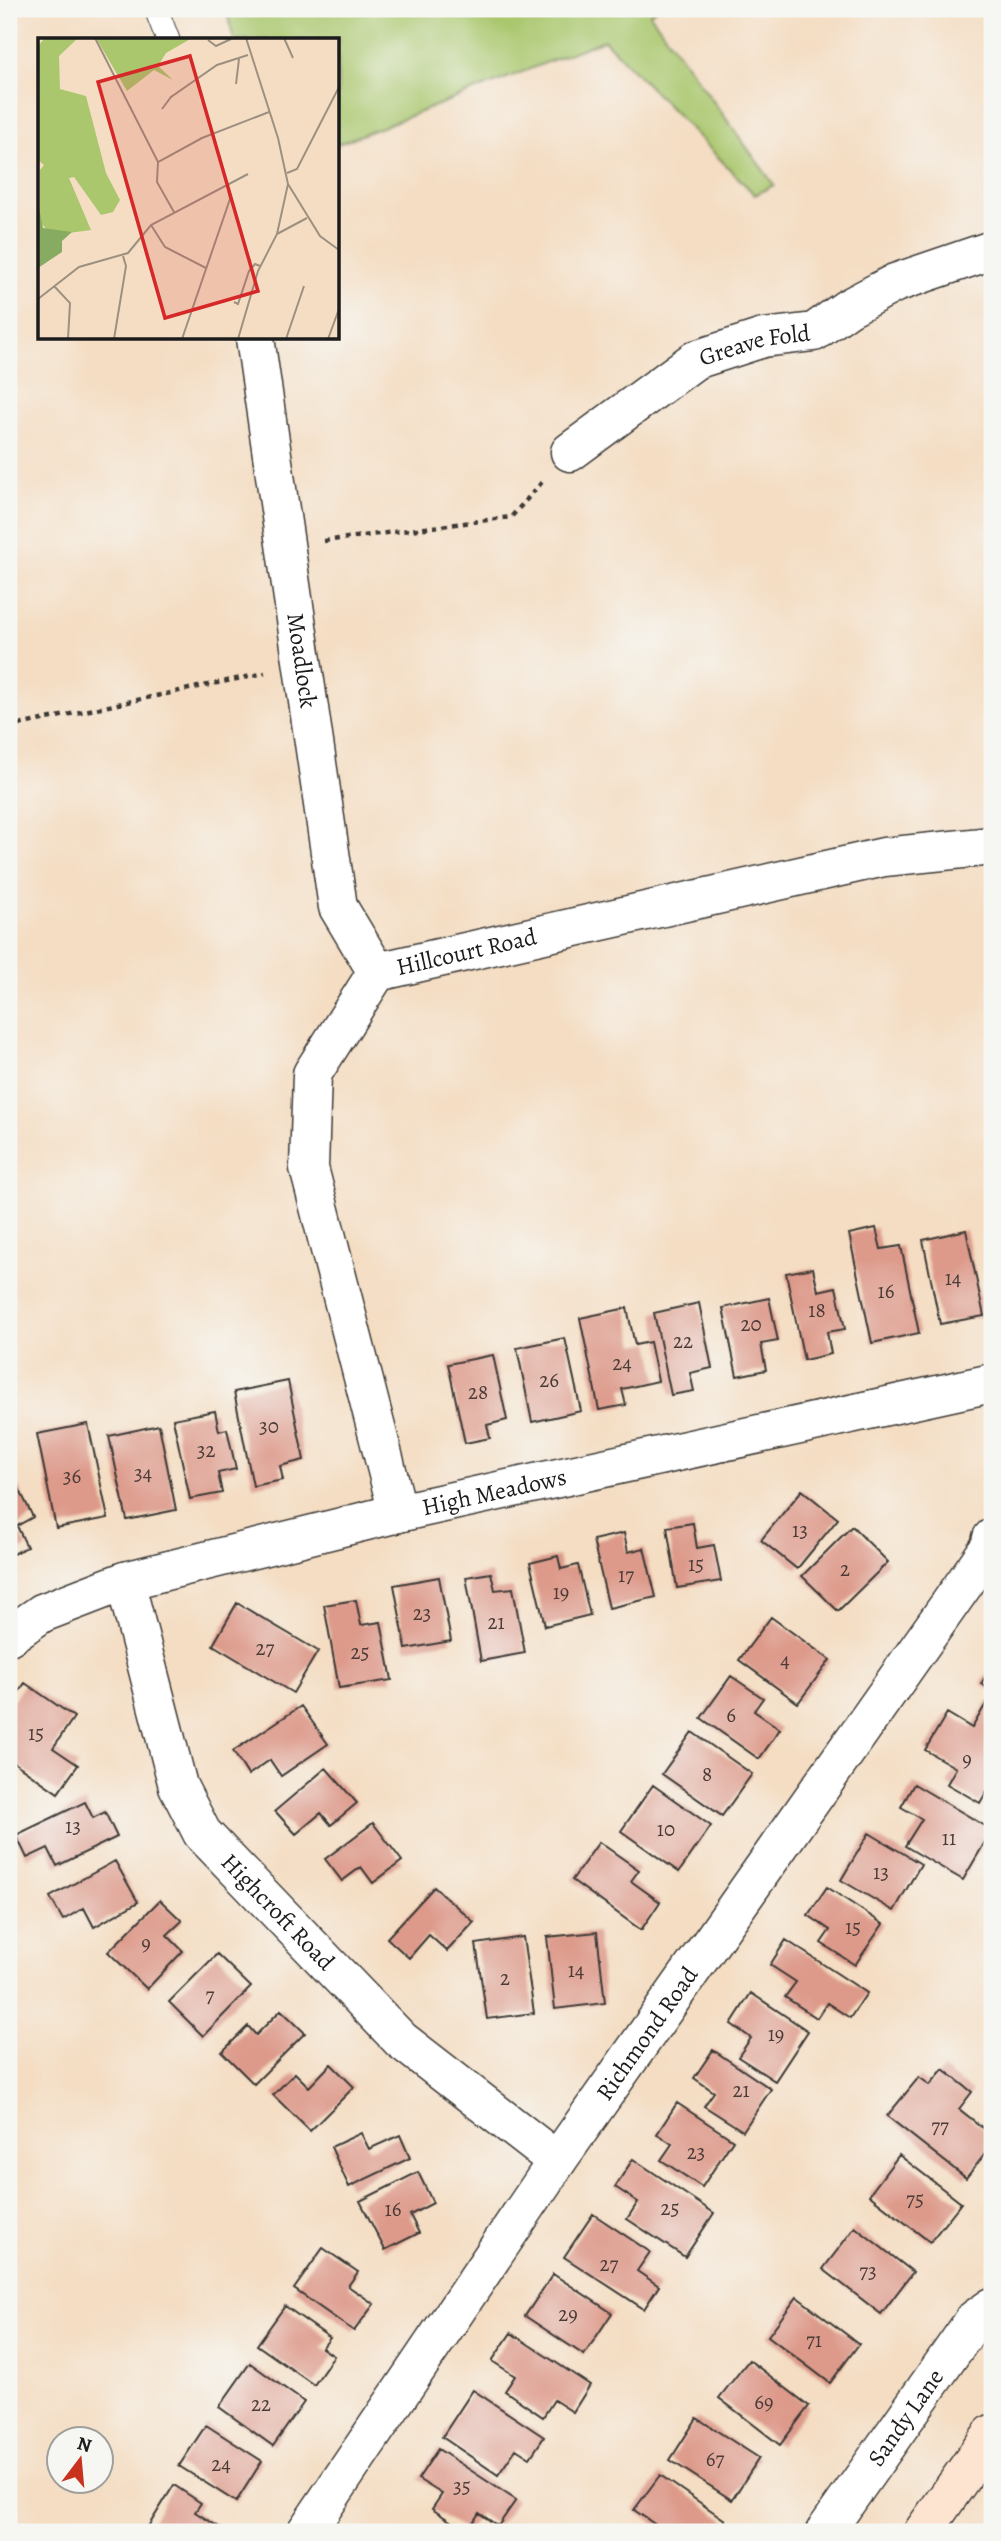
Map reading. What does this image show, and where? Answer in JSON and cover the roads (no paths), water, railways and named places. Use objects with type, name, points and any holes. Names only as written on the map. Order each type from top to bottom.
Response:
[{"type":"street","name":"Greave Fold","points":[[570,452],[695,360],[763,338],[814,332],[848,308],[895,283],[992,250]]},
{"type":"street","name":"Moadlock","points":[[254,340],[338,907],[377,972]]},
{"type":"street","name":"Hillcourt Road","points":[[398,1513],[310,1168],[312,1074],[377,972],[884,857],[992,846]]},
{"type":"street","name":"High Meadows","points":[[9,1636],[42,1613],[125,1581],[398,1513],[992,1383]]},
{"type":"street","name":"Richmond Road","points":[[306,2532],[557,2161],[990,1547],[992,1538]]},
{"type":"street","name":"Highcroft Road","points":[[125,1581],[178,1786],[202,1833],[401,2040],[557,2161]]},
{"type":"street","name":"Sandy Lane","points":[[825,2532],[975,2319],[992,2307]]},
{"type":"street","points":[[923,2532],[992,2434]]},
{"type":"lane","points":[[156,9],[167,38]]}]
